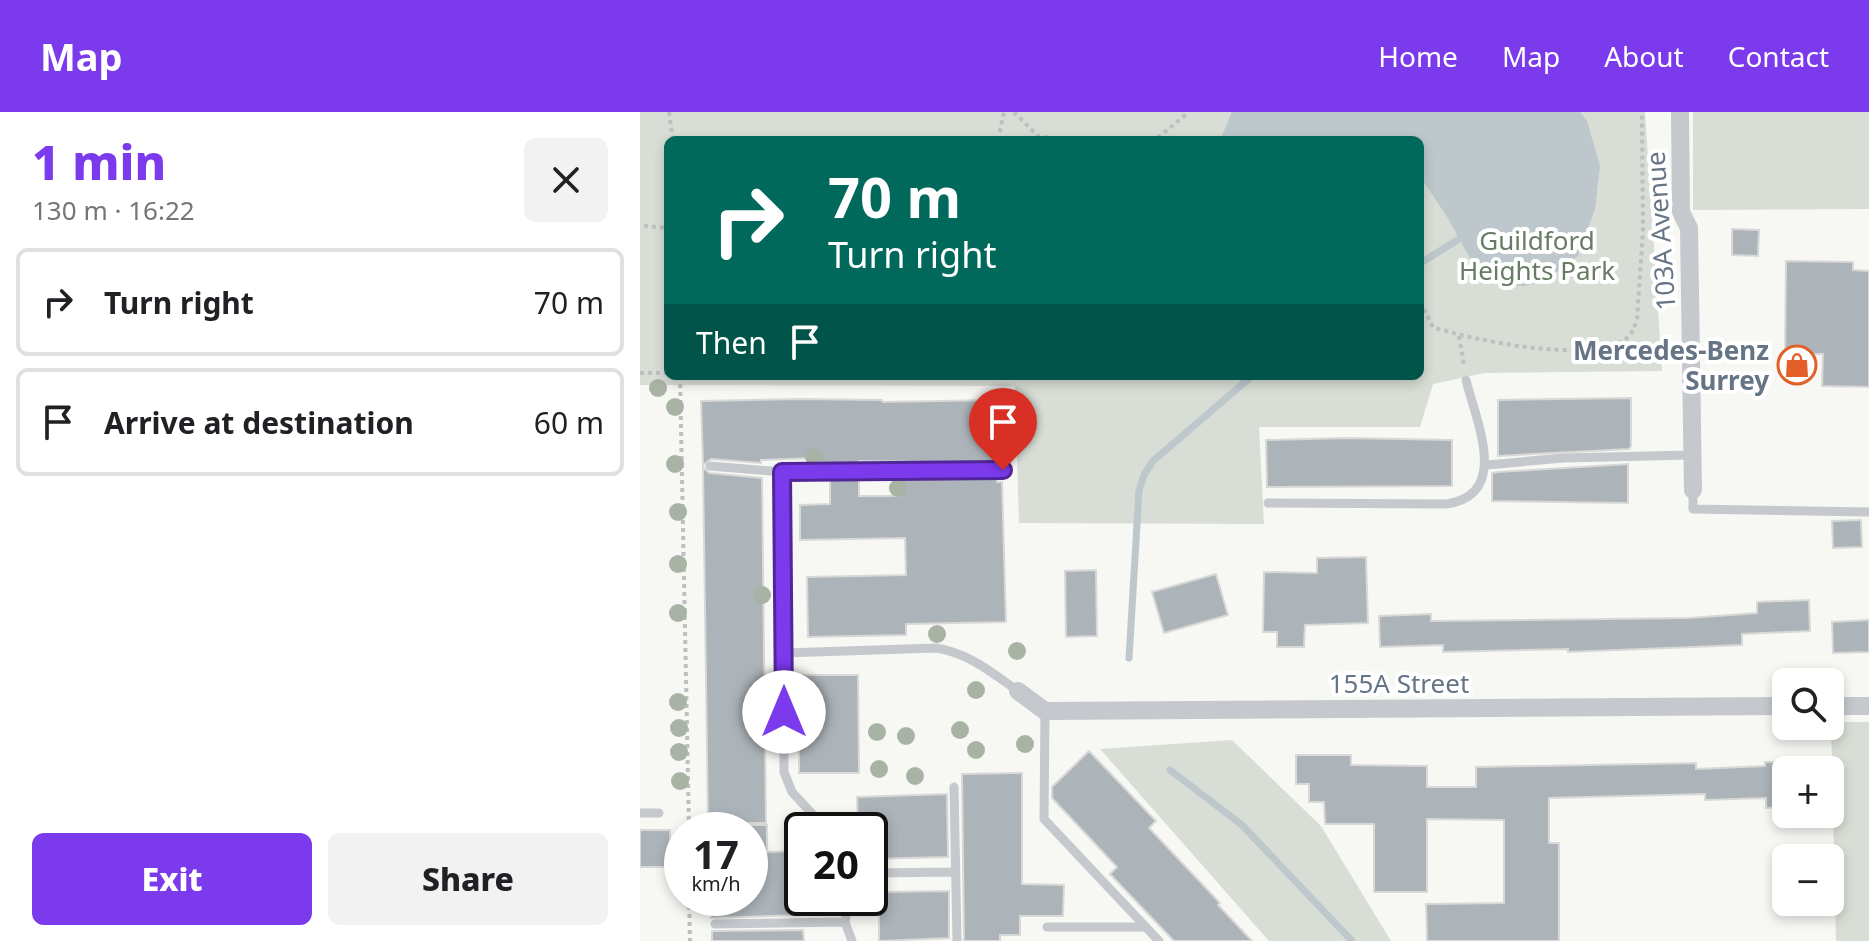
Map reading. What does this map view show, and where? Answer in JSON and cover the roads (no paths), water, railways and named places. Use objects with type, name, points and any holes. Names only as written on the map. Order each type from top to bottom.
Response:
[{"type":"street","name":"103A Avenue","points":[[1680,112],[1681,212],[1689,228],[1693,490]]},
{"type":"street","points":[[1018,691],[1045,711]]},
{"type":"street","name":"155A Street","points":[[1045,711],[1772,706]]},
{"type":"street","points":[[1844,706],[1869,706]]},
{"type":"lane","points":[[1268,503],[1458,502],[1470,497],[1487,465],[1466,380]]},
{"type":"lane","points":[[1487,465],[1563,458],[1691,455]]},
{"type":"lane","points":[[710,466],[782,472],[1003,470]]},
{"type":"lane","points":[[782,472],[784,772],[792,792],[810,812]]},
{"type":"lane","points":[[1693,490],[1693,509],[1869,512]]},
{"type":"lane","points":[[784,653],[945,649],[968,656],[1018,691]]},
{"type":"lane","points":[[1045,711],[1044,819],[1159,941]]},
{"type":"lane","points":[[954,787],[957,941]]},
{"type":"lane","points":[[640,813],[659,813]]},
{"type":"lane","points":[[888,873],[955,872]]},
{"type":"lane","points":[[846,916],[852,941]]},
{"type":"lane","points":[[715,924],[845,922]]},
{"type":"lane","points":[[1047,927],[1146,927]]},
{"type":"waterway","points":[[1424,261],[1459,239]]},
{"type":"waterway","points":[[1129,658],[1139,491],[1144,475],[1153,461],[1247,380]]},
{"type":"waterway","points":[[1170,770],[1242,825],[1352,941]]},
{"type":"place","name":"Mercedes-Benz Surrey","points":[[1797,365]]},
{"type":"park label","name":"Guildford Heights Park","points":[[1537,255]]}]
